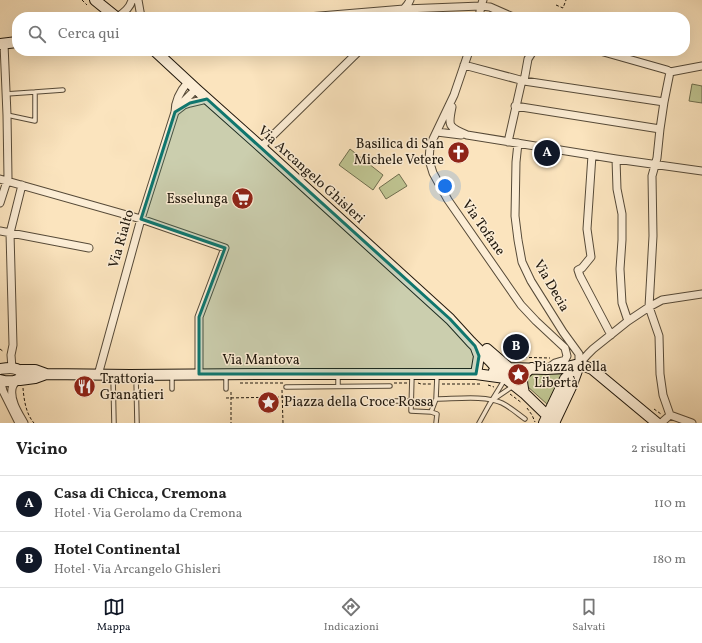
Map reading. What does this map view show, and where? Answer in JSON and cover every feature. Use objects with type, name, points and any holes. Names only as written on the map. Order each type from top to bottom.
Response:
[{"type":"main road","points":[[95,0],[110,12]]},
{"type":"main road","points":[[2,44],[12,43]]},
{"type":"main road","name":"Via Arcangelo Ghisleri","points":[[160,56],[450,319],[505,378]]},
{"type":"main road","name":"Via Arcangelo Ghisleri","points":[[450,319],[475,337],[509,368]]},
{"type":"main road","points":[[475,346],[480,356],[482,378],[505,378],[511,390],[527,396],[551,421],[571,387],[580,364]]},
{"type":"main road","points":[[509,368],[547,369],[563,368],[580,364],[592,368],[657,423]]},
{"type":"main road","name":"Via Mantova","points":[[18,377],[34,378],[46,374],[226,374],[304,381],[338,374],[437,374],[482,378],[485,372],[509,368]]},
{"type":"main road","points":[[532,368],[527,371],[522,378],[522,382],[527,396],[538,415],[540,423]]},
{"type":"main road","points":[[0,370],[18,377]]},
{"type":"main road","points":[[0,380],[3,381],[18,377]]},
{"type":"street","points":[[124,12],[132,3],[132,0]]},
{"type":"street","points":[[138,0],[140,12]]},
{"type":"street","points":[[400,12],[410,2],[410,0]]},
{"type":"street","points":[[480,12],[481,2]]},
{"type":"street","points":[[368,12],[481,2],[502,12]]},
{"type":"street","points":[[2,44],[7,115],[8,178],[3,180]]},
{"type":"street","points":[[261,147],[354,56]]},
{"type":"street","name":"Via Tofane","points":[[467,56],[454,95],[430,147],[429,160],[433,172],[448,200],[521,305],[565,348],[567,356],[566,360],[554,363],[547,369]]},
{"type":"street","points":[[508,142],[515,106],[530,56]]},
{"type":"street","points":[[618,56],[670,72],[702,66]]},
{"type":"street","points":[[464,66],[523,81],[664,102]]},
{"type":"street","points":[[670,72],[664,102],[657,158],[652,176],[653,236],[649,307],[659,336],[660,374],[663,395],[670,415]]},
{"type":"street","name":"Via Rialto","points":[[98,375],[142,219],[175,112],[175,107],[183,87],[188,82]]},
{"type":"street","name":"Via Rialto","points":[[175,112],[196,89]]},
{"type":"street","points":[[454,95],[449,122],[457,131],[467,135]]},
{"type":"street","points":[[175,112],[184,105],[207,99]]},
{"type":"street","points":[[515,106],[660,129]]},
{"type":"street","points":[[437,132],[467,135],[616,159],[702,170]]},
{"type":"street","name":"Via Decia","points":[[518,143],[516,162],[515,216],[522,262],[531,281],[563,332],[579,354],[580,364]]},
{"type":"street","points":[[592,155],[587,229],[591,257],[582,268],[578,270],[611,335]]},
{"type":"street","points":[[616,159],[617,189],[622,214],[620,270],[622,303],[628,321]]},
{"type":"street","points":[[3,180],[142,219],[225,248],[199,317],[200,374]]},
{"type":"street","points":[[0,203],[3,180]]},
{"type":"street","points":[[19,423],[12,390],[12,387],[18,377],[11,355],[13,345],[10,233],[22,185]]},
{"type":"street","points":[[0,231],[89,248]]},
{"type":"street","points":[[580,364],[588,354],[628,321],[649,307],[662,300],[702,294]]},
{"type":"street","points":[[555,338],[563,332]]},
{"type":"street","points":[[0,380],[2,391],[24,423]]},
{"type":"street","points":[[661,423],[670,415]]},
{"type":"street","points":[[670,415],[692,423]]},
{"type":"lane","points":[[6,94],[63,90]]},
{"type":"lane","points":[[7,115],[35,121],[35,92]]},
{"type":"lane","points":[[226,374],[226,389]]},
{"type":"lane","points":[[338,374],[338,386]]},
{"type":"lane","points":[[412,374],[411,411],[431,412],[437,414],[436,423]]},
{"type":"lane","points":[[431,412],[436,399],[437,374]]},
{"type":"lane","points":[[113,375],[114,423]]},
{"type":"lane","points":[[136,375],[137,423]]},
{"type":"lane","points":[[172,375],[172,389]]},
{"type":"lane","points":[[479,423],[505,378]]},
{"type":"lane","points":[[286,387],[304,381],[338,386],[390,386]]},
{"type":"lane","points":[[493,400],[504,392],[511,390]]},
{"type":"lane","points":[[436,399],[478,398],[493,400],[502,403],[525,419]]},
{"type":"lane","points":[[390,401],[411,401]]},
{"type":"path","points":[[556,5],[563,8],[566,0]]},
{"type":"path","points":[[0,349],[6,354]]},
{"type":"path","points":[[506,357],[553,358]]},
{"type":"path","points":[[18,377],[30,419],[34,423]]},
{"type":"path","points":[[482,378],[495,387]]},
{"type":"path","points":[[282,382],[283,423]]},
{"type":"path","points":[[231,390],[231,423]]},
{"type":"path","points":[[511,390],[532,415],[536,423]]},
{"type":"path","points":[[226,398],[286,397]]},
{"type":"highlighted area","points":[[207,99],[450,319],[475,346],[479,356],[476,374],[199,374],[199,317],[225,248],[141,219],[175,112],[190,103]]},
{"type":"green space","points":[[692,84],[702,86],[702,103],[689,101]]},
{"type":"green space","points":[[350,149],[383,175],[373,190],[339,165]]},
{"type":"green space","points":[[399,174],[407,186],[386,199],[379,188]]},
{"type":"green space","points":[[531,373],[563,374],[548,405],[527,386],[525,376]]},
{"type":"place","name":"Basilica di San Michele Vetere","points":[[459,152]]},
{"type":"place","name":"Casa di Chicca, Cremona","points":[[547,153]]},
{"type":"place","name":"Esselunga","points":[[243,199]]},
{"type":"place","name":"Hotel Continental","points":[[516,347]]},
{"type":"place","name":"Piazza della Libertà","points":[[518,375]]},
{"type":"place","name":"Trattoria Granatieri","points":[[85,387]]},
{"type":"place","name":"Piazza della Croce Rossa","points":[[268,402]]}]
